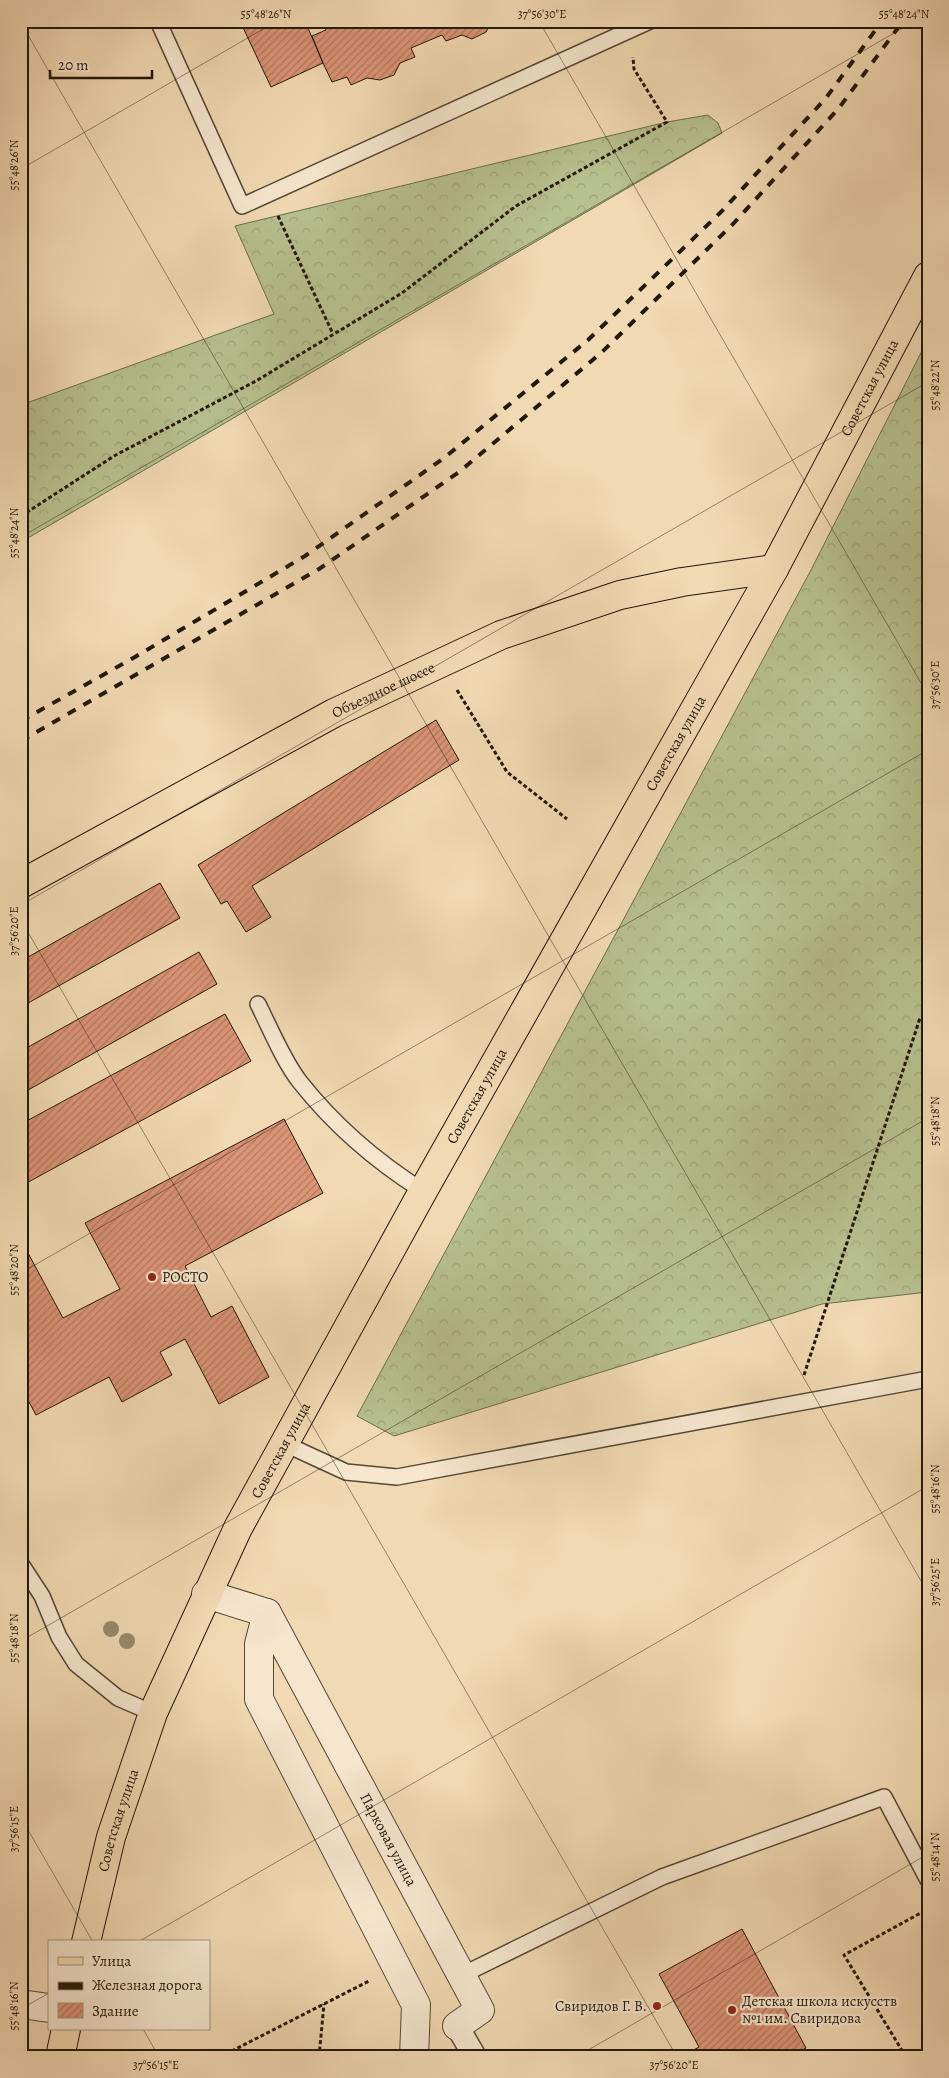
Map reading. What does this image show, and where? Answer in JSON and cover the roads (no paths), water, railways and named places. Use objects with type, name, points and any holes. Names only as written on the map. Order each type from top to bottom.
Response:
[{"type":"main road","name":"Советская улица","points":[[86,1940],[110,1837],[152,1713],[238,1528],[283,1443],[423,1192],[774,569],[928,276]]},
{"type":"main road","name":"Объездное шоссе","points":[[21,884],[334,713],[501,635],[620,595],[682,582],[774,569]]},
{"type":"main road","points":[[60,2057],[66,2030]]},
{"type":"street","points":[[206,1594],[267,1613],[259,1644],[259,1699],[416,2005],[414,2057]]},
{"type":"street","name":"Парковая улица","points":[[267,1613],[480,2010],[457,2026],[475,2057]]},
{"type":"street","points":[[21,2004],[48,2008]]},
{"type":"lane","points":[[158,21],[242,206],[650,21]]},
{"type":"lane","points":[[258,1004],[299,1081],[347,1131],[390,1170],[423,1192]]},
{"type":"lane","points":[[283,1443],[346,1472],[397,1477],[928,1379]]},
{"type":"lane","points":[[21,1564],[42,1596],[59,1637],[76,1664],[118,1698],[152,1713]]},
{"type":"lane","points":[[462,1975],[662,1877],[884,1797],[928,1880]]},
{"type":"railway","points":[[21,721],[135,657],[305,556],[444,458],[588,340],[721,212],[826,98],[882,21]]},
{"type":"railway","points":[[21,741],[319,569],[459,472],[601,353],[733,224],[839,108],[903,21]]},
{"type":"place","name":"РОСТО","points":[[152,1277]]},
{"type":"place","name":"Свиридов Г. В.","points":[[657,2006]]},
{"type":"place","name":"Детская школа искусств №1 им. Свиридова","points":[[732,2010]]}]
